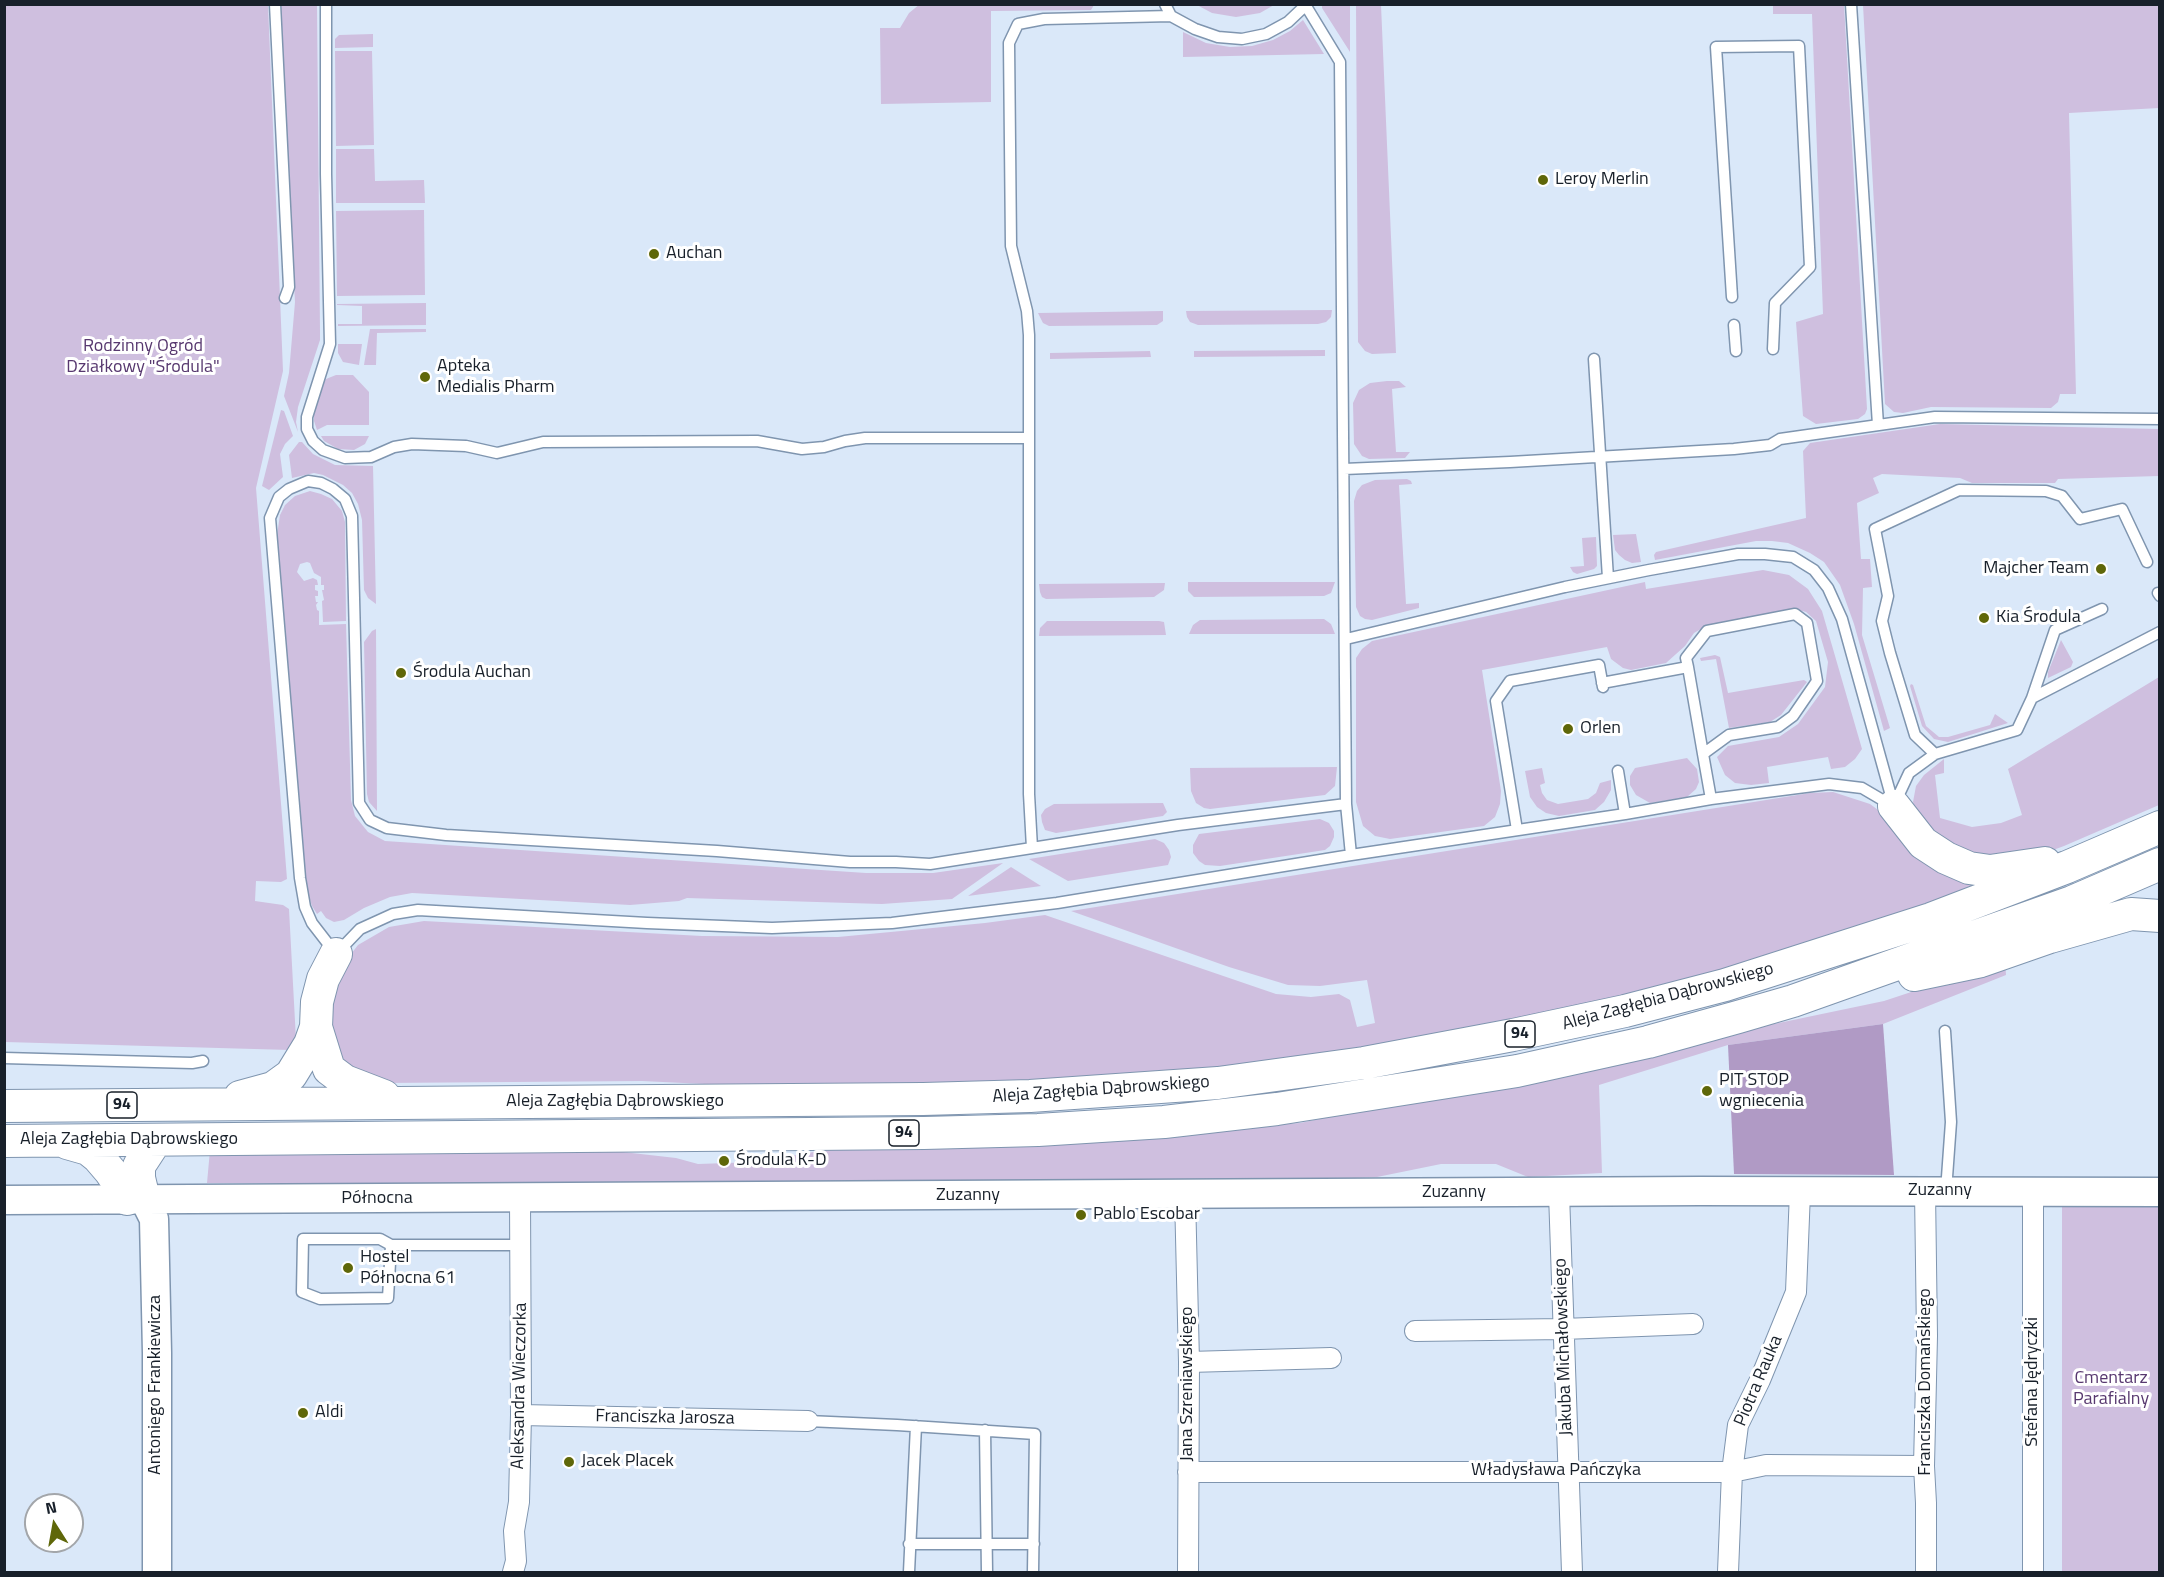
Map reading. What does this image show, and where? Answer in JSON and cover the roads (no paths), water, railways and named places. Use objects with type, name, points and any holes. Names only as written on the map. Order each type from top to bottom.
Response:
[{"type":"main road","points":[[1894,806],[1923,843],[1946,858],[1969,868],[1990,871],[2093,856]]},
{"type":"main road","name":"Aleja Zagłębia Dąbrowskiego","points":[[4,1106],[923,1099],[1030,1096],[1218,1083],[1364,1063],[1513,1035],[1624,1011],[1725,985],[1931,919],[2093,856],[2160,827]]},
{"type":"main road","name":"Aleja Zagłębia Dąbrowskiego","points":[[4,1141],[882,1134],[1038,1130],[1164,1122],[1277,1109],[1517,1071],[1648,1042],[1792,1001],[2072,902],[2160,864]]},
{"type":"main road","points":[[1792,1001],[1981,961],[2078,928],[2131,914],[2160,916]]},
{"type":"main road","points":[[223,1105],[248,1093],[273,1088],[291,1075],[310,1044],[316,1027],[317,1002],[323,979],[336,954]]},
{"type":"main road","points":[[316,1027],[329,1069],[345,1082],[401,1103]]},
{"type":"main road","points":[[136,1199],[139,1166],[156,1140]]},
{"type":"main road","points":[[60,1141],[88,1149],[136,1199]]},
{"type":"street","name":"Franciszka Domańskiego","points":[[1926,1572],[1924,1466],[1927,1336],[1935,1191]]},
{"type":"street","name":"Piotra Rauka","points":[[1728,1572],[1732,1472],[1738,1425],[1760,1380],[1796,1292],[1800,1192]]},
{"type":"street","name":"Stefana Jędryczki","points":[[2033,1192],[2033,1572]]},
{"type":"street","name":"Zuzanny","points":[[749,1196],[2160,1192]]},
{"type":"street","name":"Jakuba Michałowskiego","points":[[1559,1193],[1572,1572]]},
{"type":"street","name":"Jana Szreniawskiego","points":[[1185,1195],[1189,1362],[1188,1572]]},
{"type":"street","name":"Północna","points":[[4,1200],[749,1196]]},
{"type":"street","name":"Aleksandra Wieczorka","points":[[513,1572],[516,1561],[514,1532],[519,1502],[522,1415],[520,1198]]},
{"type":"street","name":"Antoniego Frankiewicza","points":[[136,1199],[154,1219],[158,1353],[157,1572]]},
{"type":"street","points":[[1415,1331],[1693,1324]]},
{"type":"street","points":[[1189,1362],[1331,1358]]},
{"type":"street","name":"Franciszka Jarosza","points":[[522,1415],[808,1422]]},
{"type":"street","name":"Władysława Pańczyka","points":[[1188,1472],[1732,1472],[1766,1465],[1924,1466]]},
{"type":"lane","points":[[274,4],[289,286],[285,297]]},
{"type":"lane","points":[[326,4],[330,344],[307,417],[307,429],[313,441],[323,450],[345,458],[371,457],[394,447],[412,444],[466,446],[497,453],[543,442],[757,441],[802,449],[824,447],[865,438],[1028,438]]},
{"type":"lane","points":[[1165,4],[1172,16],[1195,29],[1218,37],[1242,39],[1266,34],[1288,22],[1306,5],[1340,62],[1346,804],[1351,855]]},
{"type":"lane","points":[[1851,4],[1878,425]]},
{"type":"lane","points":[[1032,848],[1029,794],[1027,311],[1011,246],[1009,43],[1018,24],[1044,19],[1172,16]]},
{"type":"lane","points":[[1732,297],[1716,47],[1799,46],[1810,267],[1775,303],[1773,349]]},
{"type":"lane","points":[[1734,325],[1736,351]]},
{"type":"lane","points":[[1594,359],[1608,578]]},
{"type":"lane","points":[[1344,469],[1510,462],[1752,447],[1770,445],[1780,439],[1935,417],[2160,419]]},
{"type":"lane","points":[[1346,804],[1178,825],[930,864],[850,862],[717,851],[446,835],[387,828],[370,820],[359,803],[352,516],[345,499],[321,483],[308,481],[289,489],[279,497],[270,518],[300,878],[308,915],[317,931],[336,954],[360,929],[393,914],[418,910],[636,923],[772,928],[892,923],[1058,903],[1712,799],[1828,784],[1862,788],[1894,806]]},
{"type":"lane","points":[[1935,754],[1915,735],[1890,653],[1882,621],[1888,596],[1875,529],[1959,490],[2046,491],[2062,496],[2080,519],[2122,509],[2147,562]]},
{"type":"lane","points":[[1346,639],[1608,578],[1738,554],[1793,557],[1814,570],[1828,588],[1842,619],[1894,806]]},
{"type":"lane","points":[[1894,806],[1909,773],[1935,754],[2017,730],[2032,698],[2055,630],[2102,609]]},
{"type":"lane","points":[[1703,753],[1729,735],[1779,727],[1793,716],[1817,681],[1807,623],[1795,614],[1707,631],[1686,658],[1703,753],[1712,799]]},
{"type":"lane","points":[[2032,698],[2160,632]]},
{"type":"lane","points":[[1517,830],[1496,701],[1510,681],[1599,665],[1603,685],[1688,667]]},
{"type":"lane","points":[[1618,771],[1625,814]]},
{"type":"lane","points":[[1935,1191],[1951,1122],[1945,1031]]},
{"type":"lane","points":[[4,1058],[192,1063],[203,1061]]},
{"type":"lane","points":[[391,1245],[388,1298],[320,1299],[302,1293],[303,1239],[380,1239],[391,1245],[521,1245]]},
{"type":"lane","points":[[808,1422],[1035,1434],[1033,1572]]},
{"type":"lane","points":[[909,1572],[916,1426]]},
{"type":"lane","points":[[985,1430],[987,1572]]},
{"type":"lane","points":[[909,1544],[1034,1544]]},
{"type":"place","name":"Leroy Merlin","points":[[1543,180]]},
{"type":"place","name":"Auchan","points":[[654,254]]},
{"type":"place","name":"Apteka Medialis Pharm","points":[[425,377]]},
{"type":"place","name":"Majcher Team","points":[[2101,569]]},
{"type":"place","name":"Kia Środula","points":[[1984,618]]},
{"type":"place","name":"Środula Auchan","points":[[401,673]]},
{"type":"place","name":"Orlen","points":[[1568,729]]},
{"type":"place","name":"PIT STOP wgniecenia","points":[[1707,1091]]},
{"type":"place","name":"Środula K-D","points":[[724,1161]]},
{"type":"place","name":"Pablo Escobar","points":[[1081,1215]]},
{"type":"place","name":"Hostel Północna 61","points":[[348,1268]]},
{"type":"place","name":"Aldi","points":[[303,1413]]},
{"type":"place","name":"Jacek Placek","points":[[569,1462]]},
{"type":"park label","name":"Rodzinny Ogród Działkowy \"Środula\"","points":[[143,357]]},
{"type":"park label","name":"Cmentarz Parafialny","points":[[2111,1389]]}]
